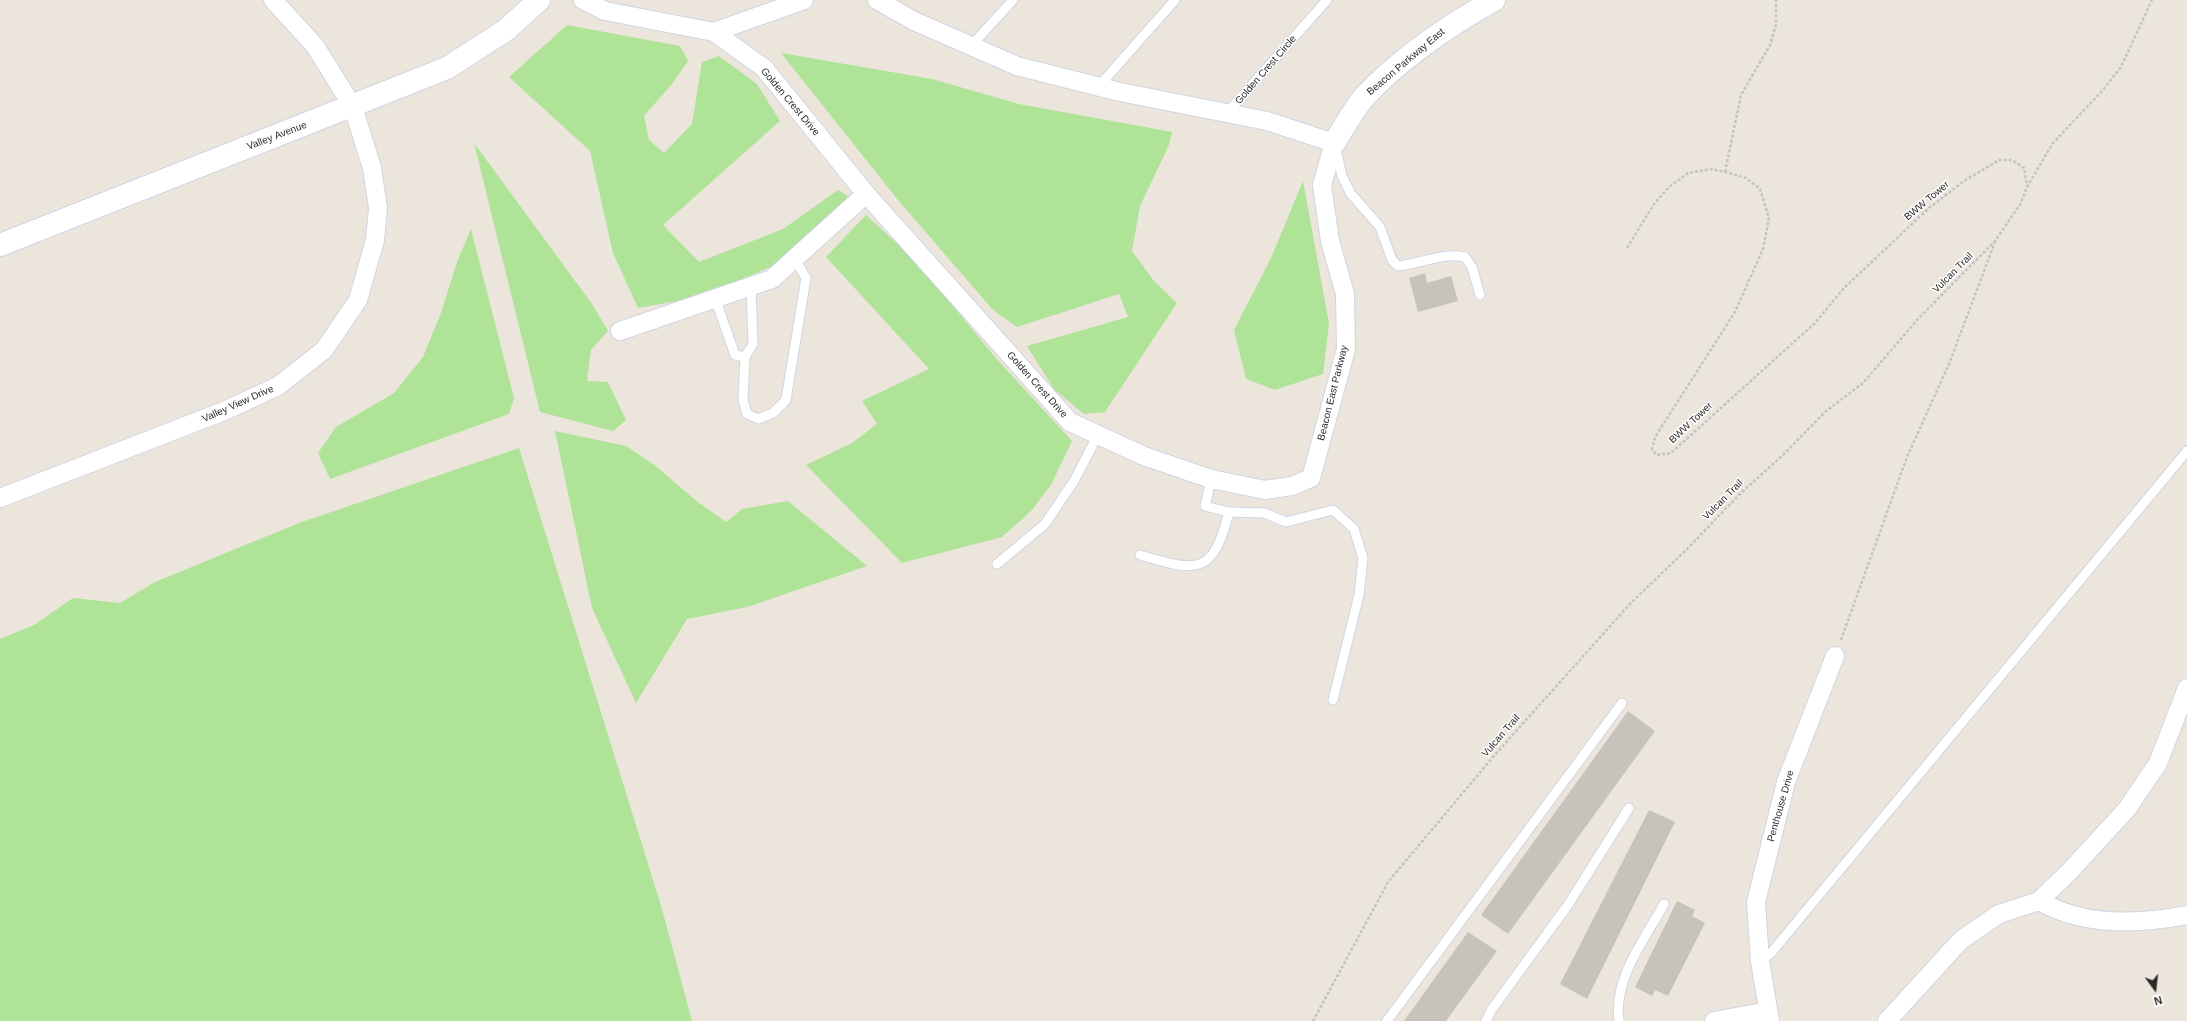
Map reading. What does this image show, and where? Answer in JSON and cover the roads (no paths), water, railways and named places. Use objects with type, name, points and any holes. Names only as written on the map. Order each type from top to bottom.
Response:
[{"type":"main road","name":"Valley Avenue","points":[[0,245],[353,107],[447,68],[506,30],[539,0]]},
{"type":"main road","name":"Beacon Parkway East","points":[[1334,143],[1366,95],[1407,58],[1450,25],[1494,0]]},
{"type":"street","name":"Valley View Drive","points":[[0,498],[224,411],[278,386],[324,350],[358,300],[375,240],[378,208],[372,168],[353,107],[315,46],[274,0]]},
{"type":"street","name":"Golden Crest Drive","points":[[583,0],[605,12],[714,32],[764,68],[866,194],[1070,422],[1144,456],[1211,479],[1265,490],[1292,486],[1311,478]]},
{"type":"street","points":[[714,32],[804,0]]},
{"type":"street","name":"Golden Crest Circle","points":[[877,0],[914,21],[1017,66],[1099,86],[1228,113]]},
{"type":"street","points":[[1228,113],[1274,123],[1334,143]]},
{"type":"street","name":"Beacon East Parkway","points":[[1311,478],[1346,349],[1345,294],[1330,241],[1322,185],[1334,143]]},
{"type":"street","points":[[620,331],[772,279],[866,194]]},
{"type":"street","name":"Penthouse Drive","points":[[1769,1016],[1760,961],[1756,902],[1786,782],[1835,656]]},
{"type":"street","points":[[1887,1021],[1961,940],[1999,914],[2039,901],[2069,872],[2127,809],[2158,762],[2187,688]]},
{"type":"street","points":[[2039,901],[2056,911],[2093,920],[2147,922],[2187,915]]},
{"type":"street","points":[[1718,1021],[1769,1016]]},
{"type":"lane","points":[[971,46],[1013,0]]},
{"type":"lane","points":[[1099,86],[1175,0]]},
{"type":"lane","name":"Golden Crest Circle","points":[[1228,113],[1327,0]]},
{"type":"lane","points":[[1334,143],[1342,176],[1351,194],[1380,227],[1392,260],[1398,266],[1415,264],[1435,257],[1454,254],[1465,257],[1472,267],[1480,294]]},
{"type":"lane","points":[[751,286],[753,344],[745,356],[743,400],[747,414],[758,419],[773,413],[786,400],[806,278],[795,259]]},
{"type":"lane","points":[[715,298],[735,355],[745,356]]},
{"type":"lane","points":[[997,564],[1044,524],[1074,481],[1098,435]]},
{"type":"lane","points":[[1760,961],[1771,953],[2187,451]]},
{"type":"lane","points":[[1211,479],[1205,506],[1229,512],[1264,513],[1286,522],[1333,510],[1354,529],[1363,558],[1358,595],[1334,700]]},
{"type":"lane","points":[[1140,555],[1175,565],[1190,567],[1202,564],[1212,555],[1222,539],[1229,512]]},
{"type":"lane","points":[[1387,1021],[1622,703]]},
{"type":"lane","points":[[1486,1021],[1497,1003],[1568,905],[1629,808]]},
{"type":"lane","points":[[1619,1021],[1619,997],[1624,978],[1664,904]]}]
